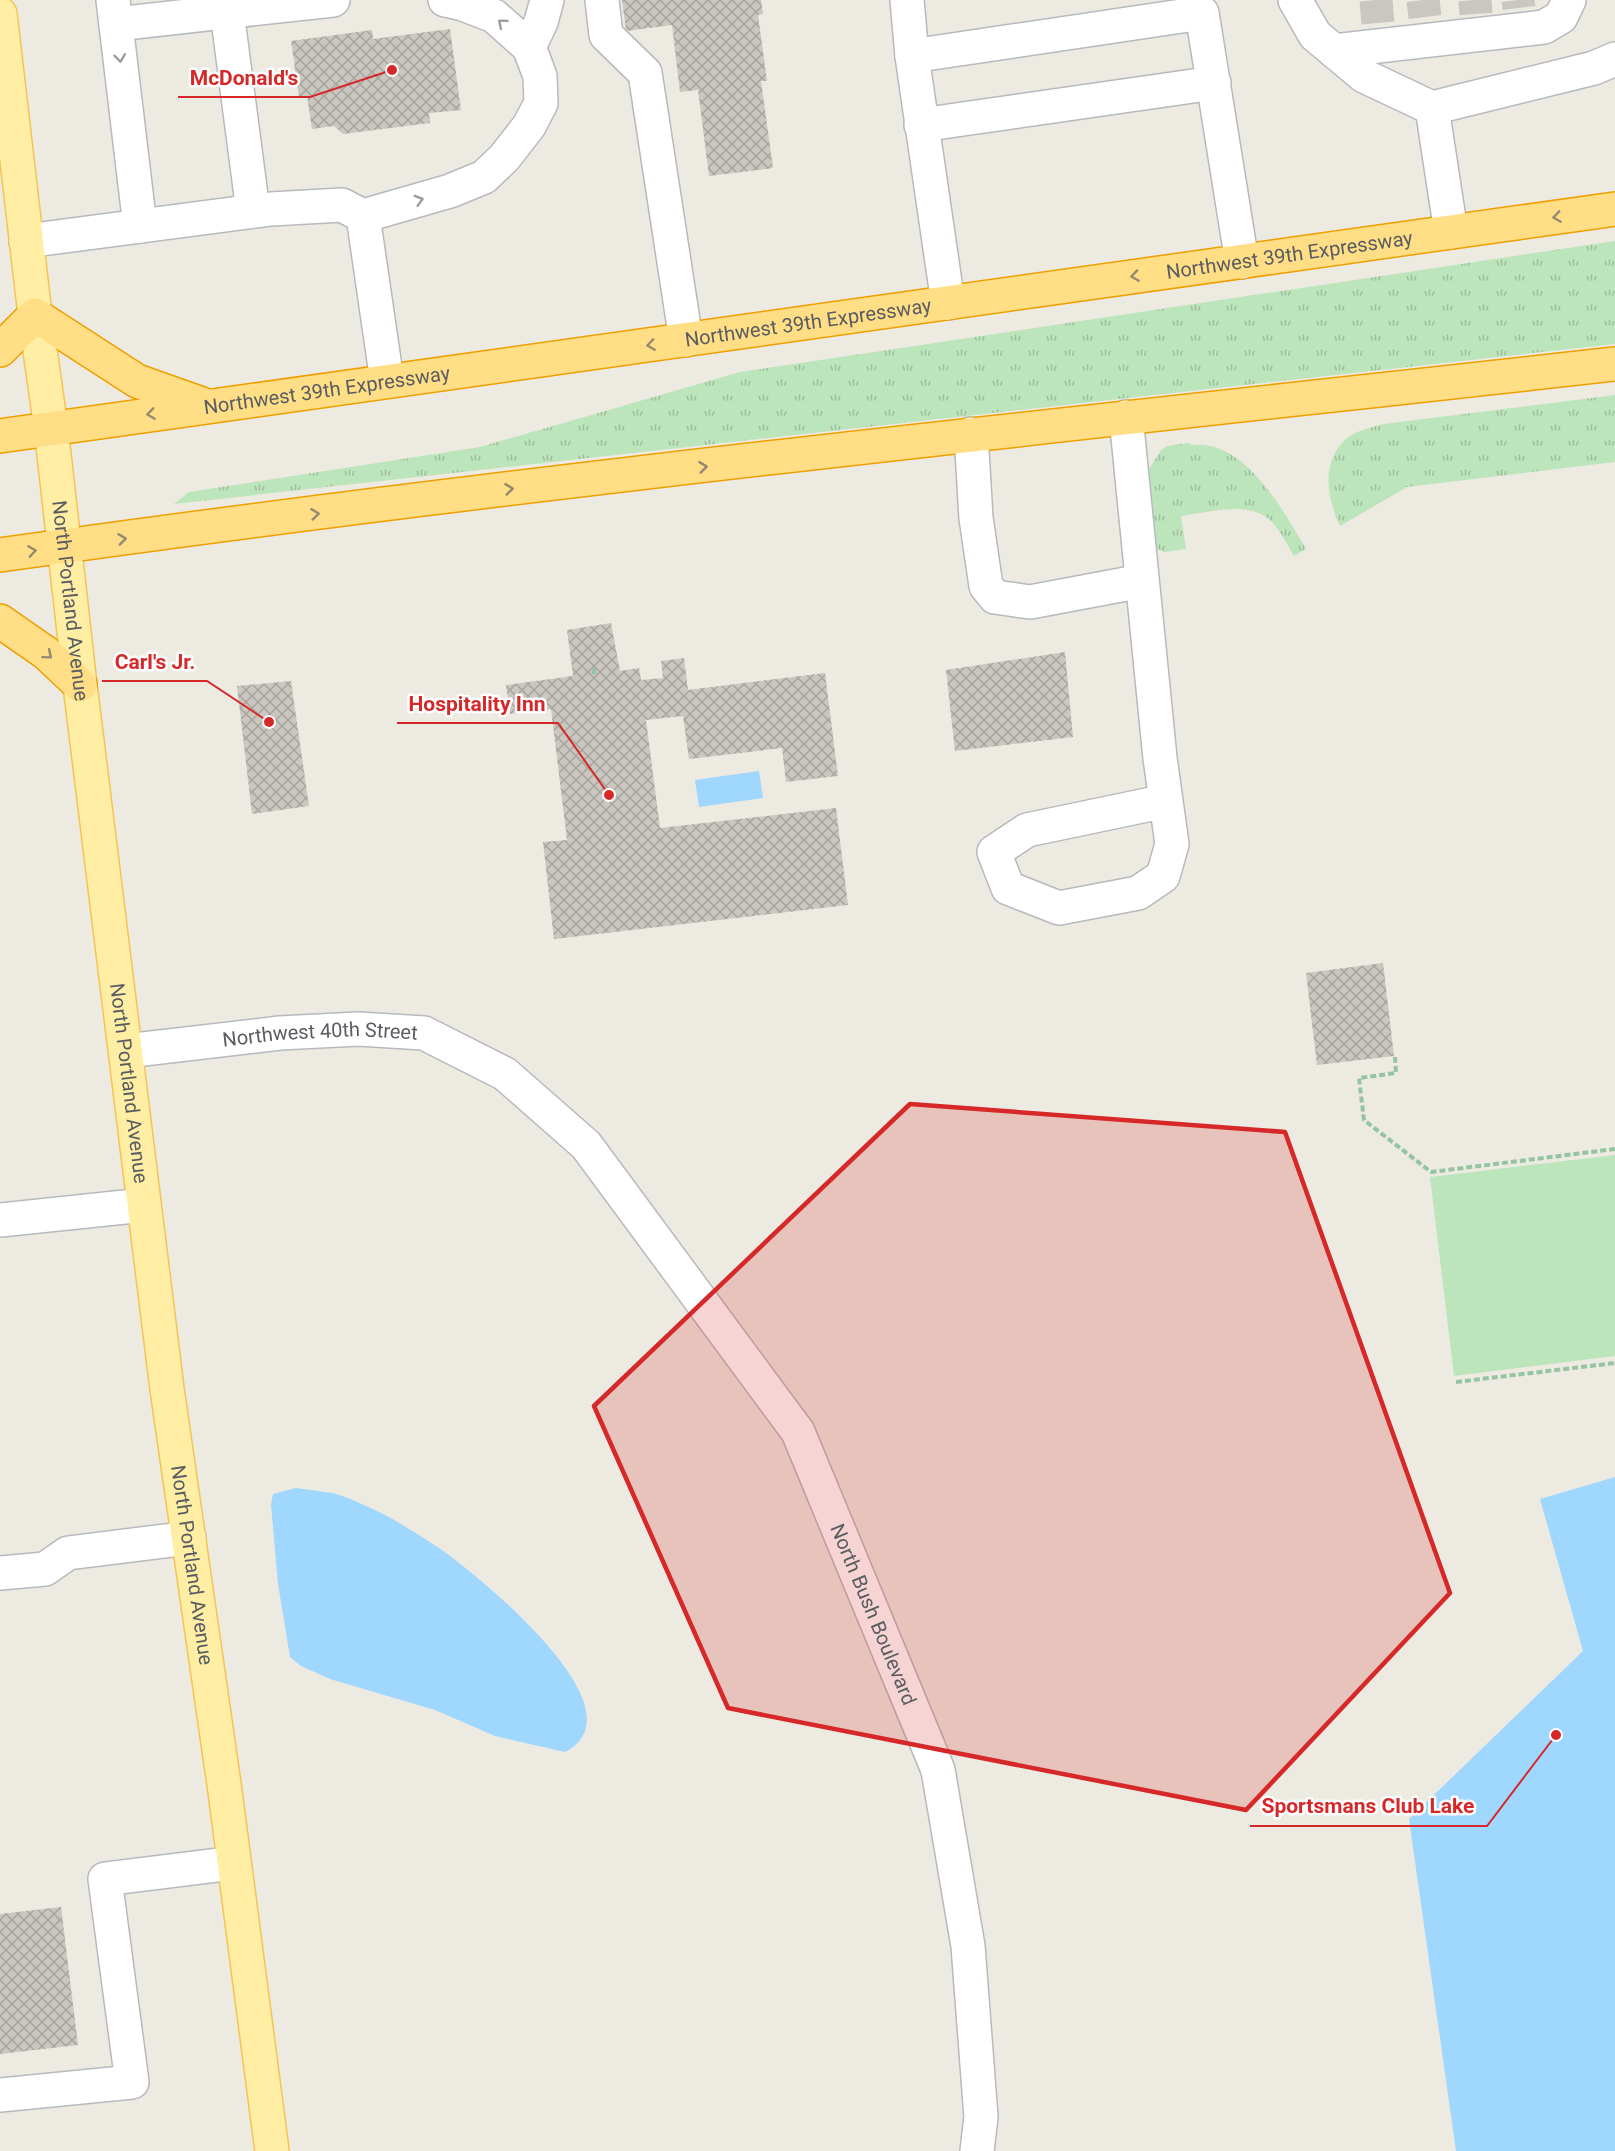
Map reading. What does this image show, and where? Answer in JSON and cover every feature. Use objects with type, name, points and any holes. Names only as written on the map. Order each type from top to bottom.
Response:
[{"type":"highway","name":"Northwest 39th Expressway","points":[[0,436],[1615,209]]},
{"type":"highway","points":[[0,350],[35,315],[137,381],[209,406]]},
{"type":"highway","points":[[0,555],[471,494],[971,434],[1615,364]]},
{"type":"highway","points":[[0,621],[46,653],[80,685]]},
{"type":"main road","name":"North Portland Avenue","points":[[0,14],[7,135],[26,242],[51,428],[144,1204],[272,2151]]},
{"type":"street","points":[[140,226],[115,12],[182,9],[227,12],[333,0]]},
{"type":"street","points":[[26,242],[253,211],[342,204],[363,216],[450,191],[484,177],[504,158],[529,126],[542,103],[540,76],[530,46],[494,16],[445,0]]},
{"type":"street","points":[[530,46],[541,22],[547,0]]},
{"type":"street","points":[[602,0],[606,35],[645,73],[686,340]]},
{"type":"street","points":[[907,0],[921,125],[948,303]]},
{"type":"street","points":[[1295,0],[1315,35],[1364,76],[1432,108],[1594,68],[1615,59]]},
{"type":"street","points":[[1334,51],[1379,35],[1427,29],[1520,19],[1544,27],[1561,17],[1569,0]]},
{"type":"street","points":[[912,56],[1201,7],[1242,262]]},
{"type":"street","points":[[227,12],[253,211]]},
{"type":"street","points":[[921,125],[1214,83]]},
{"type":"street","points":[[1432,108],[1451,232]]},
{"type":"street","points":[[363,216],[387,381]]},
{"type":"street","points":[[1126,417],[1160,758],[1166,801],[1172,844],[1163,876],[1138,893],[1059,908],[1008,888],[994,852],[1027,830],[1166,801]]},
{"type":"street","points":[[971,434],[976,518],[986,586],[995,597],[1030,602],[1142,581]]},
{"type":"street","name":"Northwest 40th Street","points":[[126,1051],[280,1033],[358,1029],[424,1033],[505,1074],[586,1145]]},
{"type":"street","name":"North Bush Boulevard","points":[[586,1145],[798,1432],[938,1770],[968,1946],[981,2117],[977,2151]]},
{"type":"street","points":[[0,1220],[144,1204]]},
{"type":"street","points":[[0,1573],[45,1569],[68,1553],[189,1538]]},
{"type":"street","points":[[0,2095],[132,2082],[105,1879],[234,1863]]},
{"type":"path","points":[[594,668],[594,674]]},
{"type":"path","points":[[1395,1057],[1396,1073],[1359,1078],[1364,1120],[1431,1172],[1615,1149]]},
{"type":"path","points":[[1456,1382],[1615,1363]]},
{"type":"highlighted area","points":[[910,1104],[1285,1132],[1450,1593],[1246,1810],[728,1708],[594,1406]]},
{"type":"green space","points":[[1615,241],[1615,344],[174,504],[189,492],[480,447],[740,372]]},
{"type":"green space","points":[[1615,395],[1615,462],[1407,487],[1340,526],[1335,515],[1329,492],[1329,469],[1338,447],[1355,433],[1383,424]]},
{"type":"green space","points":[[1189,443],[1211,446],[1229,453],[1245,465],[1274,497],[1306,549],[1294,556],[1270,520],[1250,511],[1227,509],[1181,516],[1186,549],[1164,552],[1157,549],[1149,469],[1161,450],[1167,446]]},
{"type":"green space","points":[[1615,1155],[1615,1356],[1454,1376],[1430,1177]]},
{"type":"water","points":[[759,771],[763,798],[699,807],[695,780]]},
{"type":"water","points":[[1615,1477],[1615,2151],[1456,2151],[1409,1819],[1583,1651],[1540,1499]]},
{"type":"water","points":[[296,1488],[332,1493],[358,1502],[405,1527],[461,1564],[518,1614],[547,1645],[571,1676],[585,1706],[584,1732],[565,1752],[495,1736],[435,1710],[330,1679],[301,1666],[290,1657],[278,1584],[271,1504],[273,1494]]},
{"type":"building","points":[[622,0],[761,0],[763,14],[758,15],[767,81],[761,81],[773,168],[709,176],[698,90],[680,92],[672,25],[626,31]]},
{"type":"building","points":[[450,29],[461,110],[429,113],[430,123],[343,134],[334,126],[312,129],[307,96],[299,97],[291,41],[372,30],[373,39]]},
{"type":"building","points":[[611,623],[620,671],[639,668],[641,680],[663,678],[661,661],[684,658],[688,690],[825,673],[838,776],[786,782],[782,748],[689,759],[683,716],[646,720],[660,828],[836,808],[848,905],[554,939],[543,842],[567,840],[551,709],[510,714],[506,685],[573,676],[567,630]]},
{"type":"building","points":[[1065,652],[1073,737],[955,751],[946,670]]},
{"type":"building","points":[[291,681],[309,806],[252,814],[237,686]]},
{"type":"building","points":[[1383,963],[1394,1056],[1317,1065],[1306,973]]},
{"type":"building","points":[[61,1907],[78,2045],[0,2054],[0,1914]]},
{"type":"tunnel","points":[[1376,0],[1378,23]]},
{"type":"tunnel","points":[[1423,0],[1425,17]]},
{"type":"tunnel","points":[[1475,0],[1476,14]]},
{"type":"tunnel","points":[[1518,0],[1519,8]]},
{"type":"place","name":"McDonald's","points":[[392,70]]},
{"type":"place","name":"Carl's Jr.","points":[[269,722]]},
{"type":"place","name":"Hospitality Inn","points":[[609,795]]},
{"type":"place","name":"Sportsmans Club Lake","points":[[1556,1735]]}]
